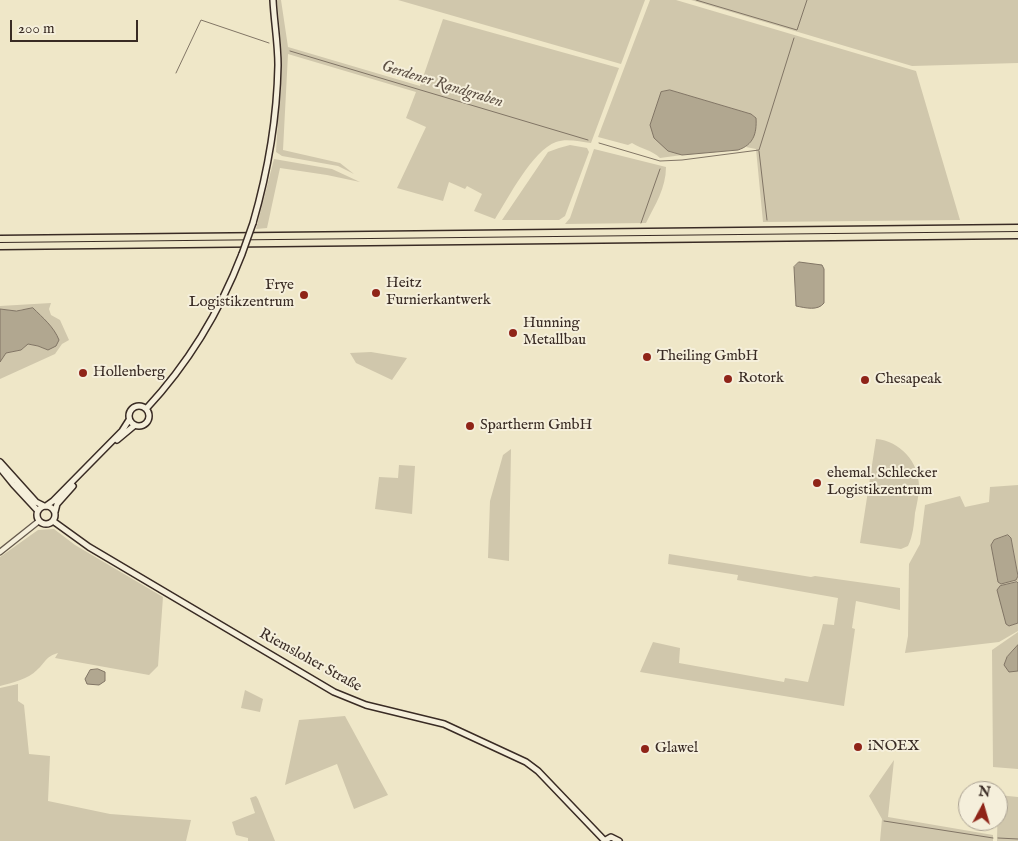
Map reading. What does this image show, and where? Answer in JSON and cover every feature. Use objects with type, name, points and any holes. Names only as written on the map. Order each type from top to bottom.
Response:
[{"type":"highway","points":[[0,239],[1018,228]]},
{"type":"highway","points":[[0,246],[1018,235]]},
{"type":"main road","points":[[146,409],[167,386],[204,332],[225,292],[254,223],[270,156],[275,120],[278,64],[272,0]]},
{"type":"main road","points":[[129,420],[135,425],[142,426],[147,422],[149,415],[146,409],[140,406],[134,407],[122,431],[53,501],[38,511],[37,517],[39,521],[45,524],[53,521],[57,504],[84,474],[135,425]]},
{"type":"main road","points":[[0,462],[36,502],[50,507],[54,512]]},
{"type":"main road","points":[[0,468],[12,484],[38,511]]},
{"type":"main road","name":"Riemsloher Straße","points":[[53,521],[98,552],[334,692],[366,705],[444,724],[526,762],[538,771],[604,840]]},
{"type":"main road","points":[[604,840],[611,837],[619,841]]},
{"type":"street","points":[[0,552],[39,521]]},
{"type":"shaded area","points":[[277,0],[281,0],[288,47],[420,86],[443,19],[619,68],[591,143],[565,140],[547,147],[538,155],[522,176],[495,219],[474,211],[482,194],[467,186],[465,189],[449,182],[443,201],[397,188],[426,127],[406,118],[416,92],[288,54],[283,150],[340,163],[354,174],[338,166],[282,156],[276,152],[282,55]]},
{"type":"shaded area","points":[[398,0],[645,0],[621,64]]},
{"type":"shaded area","points":[[650,0],[676,0],[916,71],[960,220],[763,222],[756,149],[746,147],[753,139],[756,118],[751,114],[670,90],[668,151],[682,155],[660,158],[654,153],[632,143],[628,145],[598,137]]},
{"type":"shaded area","points":[[691,0],[1018,0],[1018,63],[912,66]]},
{"type":"shaded area","points":[[670,90],[751,114],[756,118],[756,129],[751,142],[738,150],[682,155],[668,151],[654,138],[650,125],[661,92]]},
{"type":"shaded area","points":[[570,145],[587,148],[589,152],[565,216],[559,220],[502,220],[548,152]]},
{"type":"shaded area","points":[[594,149],[666,167],[662,189],[646,223],[565,224],[570,218]]},
{"type":"shaded area","points":[[274,159],[332,169],[360,182],[280,168],[267,228],[256,229]]},
{"type":"shaded area","points":[[799,262],[822,265],[824,269],[824,303],[821,306],[811,308],[796,306],[794,267]]},
{"type":"shaded area","points":[[51,303],[49,309],[51,315],[60,320],[69,340],[62,344],[55,354],[0,379],[0,362],[6,353],[21,350],[28,344],[48,350],[23,309],[16,311],[0,309],[0,306]]},
{"type":"shaded area","points":[[33,308],[54,331],[59,340],[56,346],[48,350],[28,344],[21,350],[6,353],[0,362],[0,309],[16,311]]},
{"type":"shaded area","points":[[371,352],[407,358],[392,380],[356,363],[350,353]]},
{"type":"shaded area","points":[[876,439],[900,448],[912,461],[918,477],[919,492],[912,534],[908,546],[901,549],[860,543]]},
{"type":"shaded area","points":[[511,449],[509,561],[488,558],[490,501],[503,455]]},
{"type":"shaded area","points":[[399,465],[415,466],[412,514],[375,509],[379,477],[398,478]]},
{"type":"shaded area","points":[[1018,485],[1018,575],[1011,538],[1008,536],[994,540],[991,545],[1001,584],[1016,580],[1018,576],[1009,626],[1018,623],[1018,631],[999,642],[905,653],[908,636],[909,564],[920,544],[925,505],[960,496],[965,507],[989,502],[990,487]]},
{"type":"shaded area","points":[[54,529],[75,545],[163,597],[158,666],[149,675],[55,658],[58,653],[48,658],[29,676],[0,686],[0,557],[38,530]]},
{"type":"shaded area","points":[[1008,535],[1011,538],[1018,576],[1016,580],[1001,584],[998,582],[991,545],[994,540]]},
{"type":"shaded area","points":[[669,554],[811,577],[900,588],[900,610],[856,601],[852,628],[855,629],[844,706],[640,672],[653,642],[680,648],[679,663],[784,682],[785,678],[808,682],[823,624],[834,625],[838,598],[737,580],[738,575],[668,564]]},
{"type":"shaded area","points":[[1017,582],[1018,623],[1009,626],[1006,624],[997,590],[1000,586]]},
{"type":"shaded area","points":[[1018,632],[1018,645],[1005,661],[1013,672],[1018,671],[1018,769],[993,767],[992,650]]},
{"type":"shaded area","points":[[1018,645],[1018,671],[1009,672],[1004,665],[1007,657]]},
{"type":"shaded area","points":[[98,669],[105,672],[105,681],[99,685],[87,684],[85,679],[90,670]]},
{"type":"shaded area","points":[[18,684],[18,701],[24,705],[29,754],[50,756],[48,801],[110,814],[191,820],[186,841],[0,841],[0,688]]},
{"type":"shaded area","points":[[245,690],[263,699],[260,712],[241,708]]},
{"type":"shaded area","points":[[345,716],[388,795],[354,809],[337,764],[285,785],[299,720]]},
{"type":"shaded area","points":[[894,760],[888,817],[958,829],[958,831],[993,835],[993,841],[880,841],[882,819],[869,796]]},
{"type":"shaded area","points":[[256,796],[275,841],[248,841],[248,838],[236,835],[232,822],[255,813],[250,798]]},
{"type":"shaded area","points":[[1008,796],[1018,797],[1018,841],[997,841],[997,831],[1008,831]]},
{"type":"waterway","points":[[696,0],[797,30],[807,0]]},
{"type":"waterway","name":"Gerdener Randgraben","points":[[176,73],[201,20],[269,43]]},
{"type":"waterway","name":"Gerdener Randgraben","points":[[599,143],[660,161],[759,150],[794,38]]},
{"type":"waterway","name":"Gerdener Randgraben","points":[[290,51],[588,140]]},
{"type":"waterway","points":[[759,151],[767,220]]},
{"type":"waterway","points":[[641,223],[660,169]]},
{"type":"waterway","points":[[884,821],[993,838]]},
{"type":"waterway","points":[[998,838],[1018,839]]},
{"type":"place","name":"Heitz Furnierkantwerk","points":[[376,293]]},
{"type":"place","name":"Frye Logistikzentrum","points":[[304,295]]},
{"type":"place","name":"Hunning Metallbau","points":[[513,333]]},
{"type":"place","name":"Theiling GmbH","points":[[647,357]]},
{"type":"place","name":"Hollenberg","points":[[83,373]]},
{"type":"place","name":"Rotork","points":[[728,379]]},
{"type":"place","name":"Chesapeak","points":[[865,380]]},
{"type":"place","name":"Spartherm GmbH","points":[[470,426]]},
{"type":"place","name":"ehemal. Schlecker Logistikzentrum","points":[[817,483]]},
{"type":"place","name":"iNOEX","points":[[858,747]]},
{"type":"place","name":"Glawel","points":[[645,749]]}]
